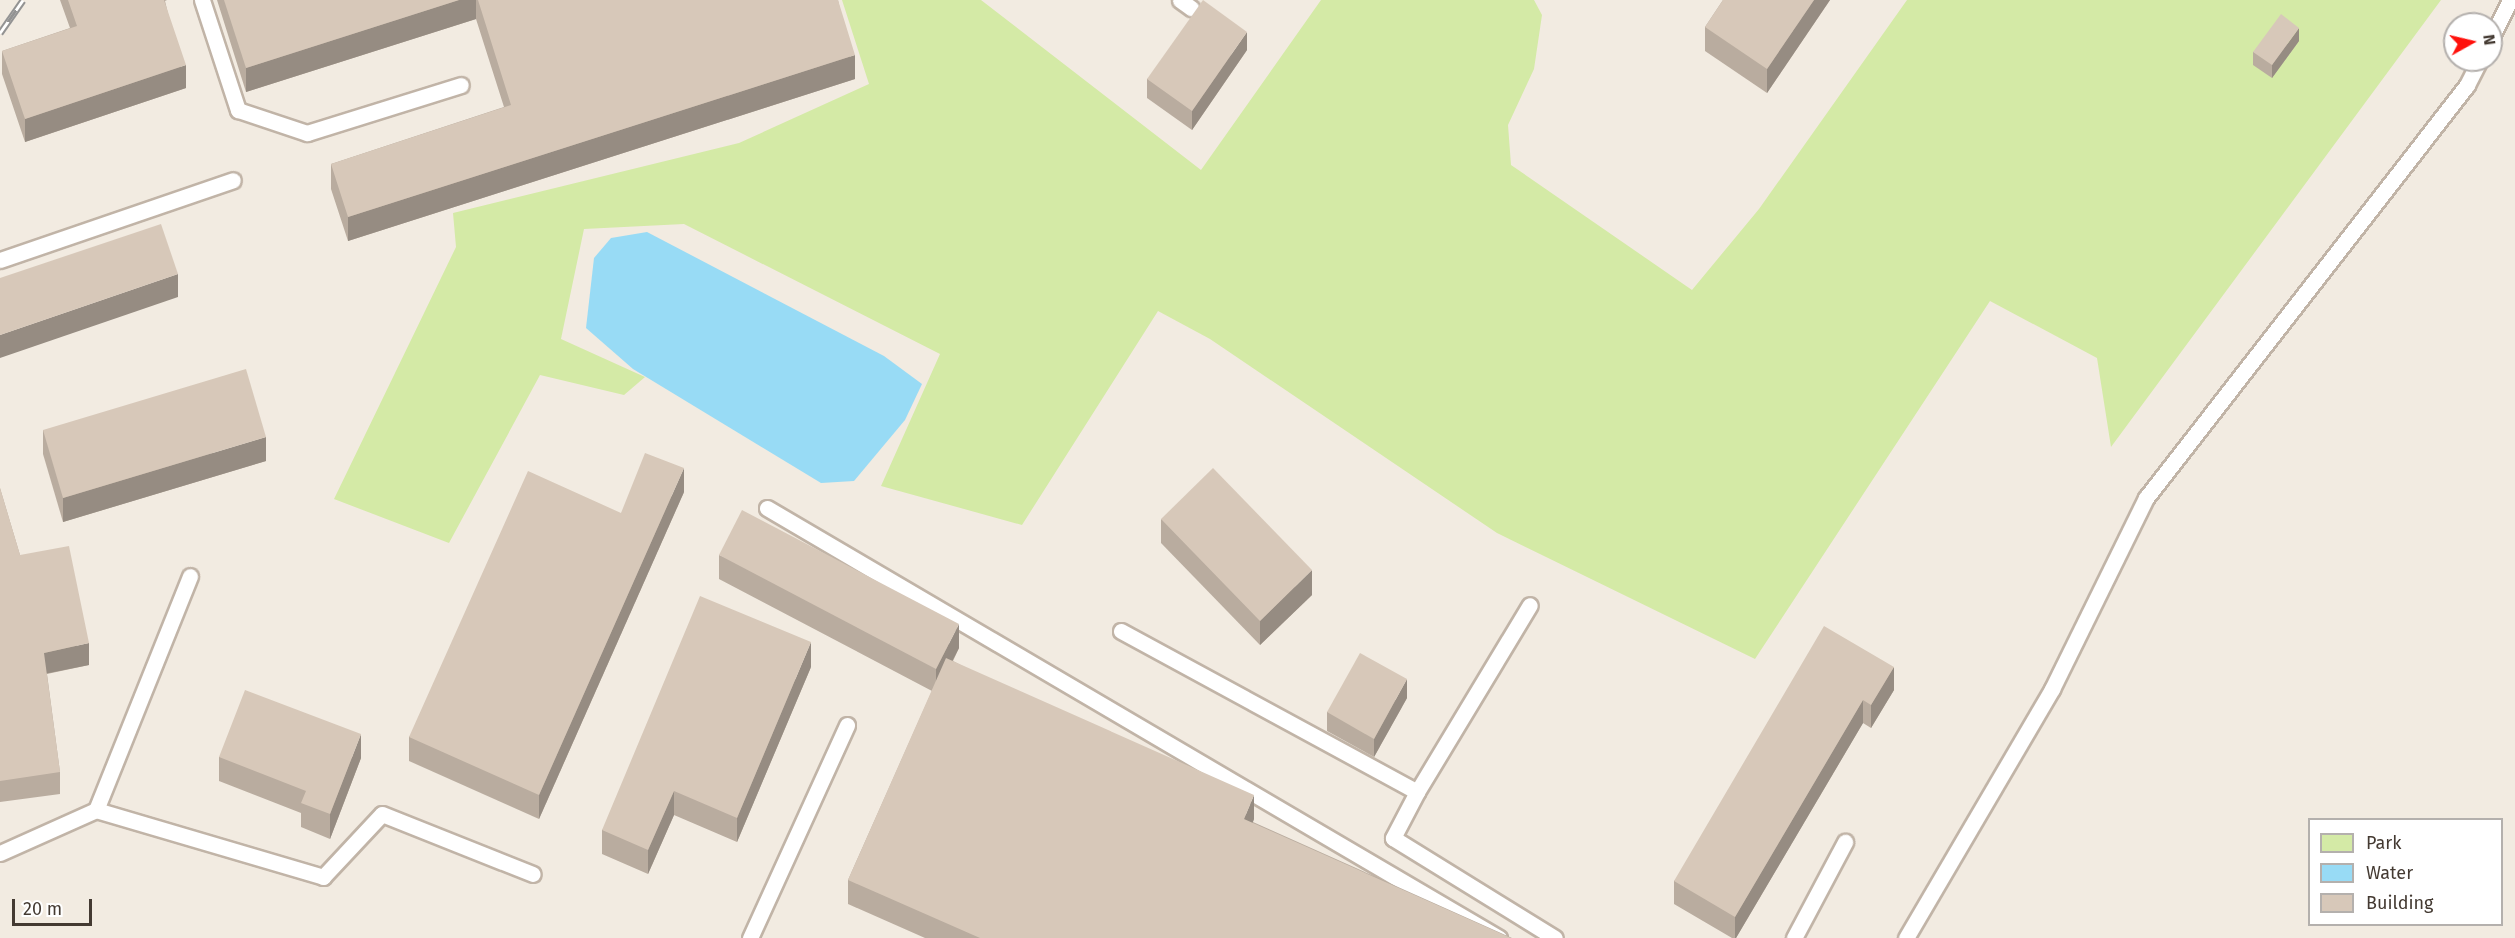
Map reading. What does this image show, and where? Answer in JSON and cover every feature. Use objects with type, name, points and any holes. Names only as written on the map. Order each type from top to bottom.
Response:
[{"type":"lane","points":[[202,0],[238,110],[307,133],[461,85]]},
{"type":"lane","points":[[2503,14],[2510,0]]},
{"type":"lane","points":[[1906,938],[2052,689],[2146,498],[2467,85],[2474,72]]},
{"type":"lane","points":[[0,260],[233,180]]},
{"type":"lane","points":[[766,508],[1499,938]]},
{"type":"lane","points":[[96,810],[190,576]]},
{"type":"lane","points":[[1530,605],[1417,792],[1393,838],[1555,938]]},
{"type":"lane","points":[[1121,631],[1417,792]]},
{"type":"lane","points":[[750,938],[847,725]]},
{"type":"lane","points":[[0,853],[96,810],[323,877],[382,814],[533,874]]},
{"type":"lane","points":[[1794,938],[1845,842]]},
{"type":"green space","points":[[842,0],[981,0],[1201,170],[1321,0],[1534,0],[1542,15],[1534,69],[1508,125],[1511,165],[1692,290],[1759,209],[1907,0],[2441,0],[2111,447],[2097,358],[1990,301],[1755,659],[1497,533],[1210,339],[1158,311],[1022,525],[881,486],[940,354],[684,224],[584,229],[561,339],[645,377],[624,395],[540,375],[449,543],[334,499],[456,247],[453,213],[739,143],[869,84]]},
{"type":"water","points":[[647,232],[884,356],[922,384],[905,420],[854,481],[821,483],[633,369],[586,328],[594,258],[611,238]]},
{"type":"building","points":[[68,0],[164,0],[186,65],[25,119],[2,51],[77,26]]},
{"type":"building","points":[[224,0],[459,0],[246,68]]},
{"type":"building","points":[[478,0],[838,0],[855,55],[348,217],[331,164],[511,105]]},
{"type":"building","points":[[1203,0],[1247,32],[1192,111],[1147,79]]},
{"type":"building","points":[[1723,0],[1814,0],[1767,69],[1705,27]]},
{"type":"building","points":[[2281,14],[2299,28],[2272,65],[2253,52]]},
{"type":"building","points":[[161,224],[178,274],[0,335],[0,278]]},
{"type":"building","points":[[246,369],[266,437],[63,498],[43,430]]},
{"type":"building","points":[[645,453],[684,468],[539,795],[409,737],[528,471],[621,513]]},
{"type":"building","points":[[1213,468],[1312,570],[1260,621],[1161,519]]},
{"type":"building","points":[[0,488],[20,555],[69,546],[89,643],[44,653],[60,772],[0,781]]},
{"type":"building","points":[[742,510],[959,624],[936,669],[719,555]]},
{"type":"building","points":[[700,596],[811,642],[737,818],[674,791],[648,850],[602,830]]},
{"type":"building","points":[[1824,626],[1894,667],[1871,705],[1863,700],[1735,917],[1674,881]]},
{"type":"building","points":[[1360,653],[1407,679],[1374,739],[1327,712]]},
{"type":"building","points":[[946,658],[1254,795],[1244,819],[1511,938],[980,938],[848,880]]},
{"type":"building","points":[[245,690],[361,734],[330,814],[301,803],[306,791],[219,757]]},
{"type":"railway","points":[[0,33],[23,0]]}]
